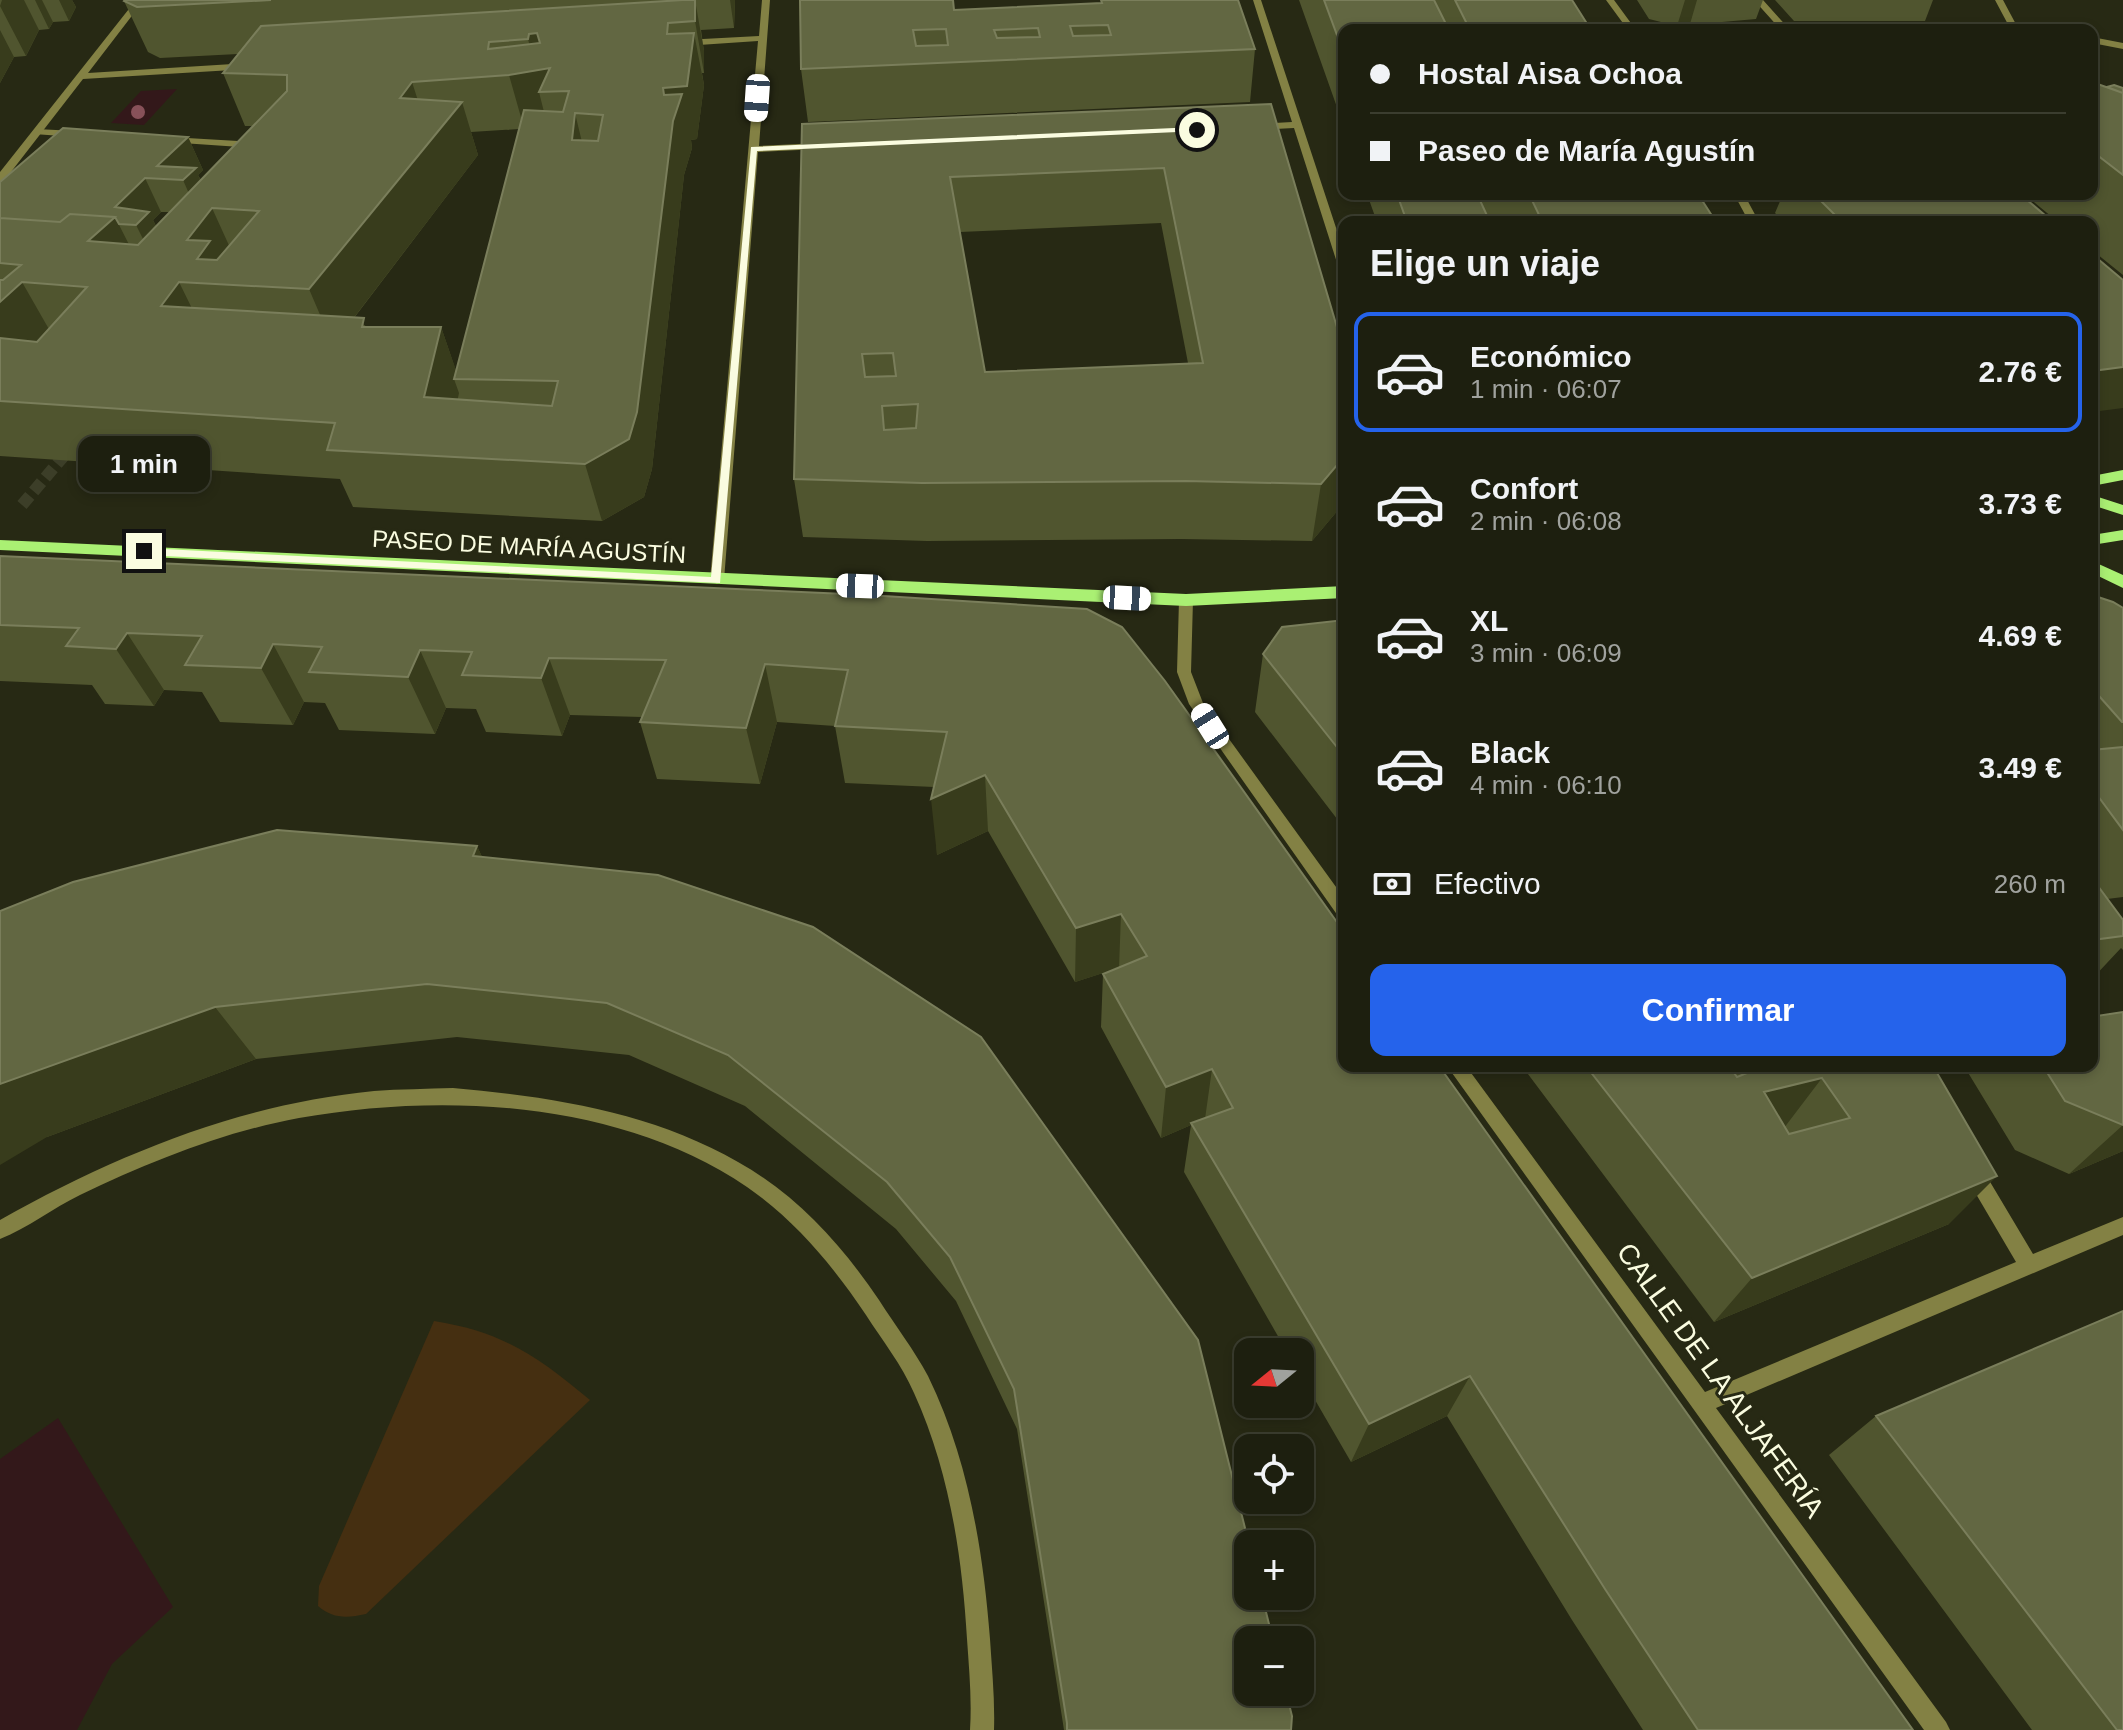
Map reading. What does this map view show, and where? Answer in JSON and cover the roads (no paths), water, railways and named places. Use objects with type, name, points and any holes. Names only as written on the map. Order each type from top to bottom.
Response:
[{"type":"main road","points":[[2098,480],[2123,475]]},
{"type":"main road","points":[[2098,502],[2123,510]]},
{"type":"main road","points":[[2098,539],[2123,535]]},
{"type":"main road","name":"PASEO DE MARÍA AGUSTÍN","points":[[0,545],[1186,600],[1338,592]]},
{"type":"main road","points":[[2098,569],[2123,582]]},
{"type":"street","points":[[0,179],[140,0]]},
{"type":"street","points":[[717,580],[766,0]]},
{"type":"street","points":[[1257,0],[1338,251]]},
{"type":"street","points":[[1610,0],[1628,24]]},
{"type":"street","points":[[1758,0],[1780,24]]},
{"type":"street","points":[[1999,0],[2012,24]]},
{"type":"street","points":[[666,44],[762,38]]},
{"type":"street","points":[[2098,41],[2123,46]]},
{"type":"street","points":[[80,76],[256,66]]},
{"type":"street","points":[[1245,128],[1297,125]]},
{"type":"street","points":[[37,132],[93,135]]},
{"type":"street","points":[[156,139],[265,146]]},
{"type":"street","points":[[754,149],[834,146]]},
{"type":"street","points":[[1186,600],[1184,672],[1196,704],[1338,903]]},
{"type":"street","name":"CALLE DE LA ALJAFERÍA","points":[[1460,1072],[1938,1730]]},
{"type":"street","points":[[0,1230],[83,1183],[211,1130],[278,1112],[405,1095],[478,1097],[560,1105],[667,1135],[725,1163],[794,1213],[857,1285],[919,1379],[955,1470],[974,1562],[982,1730]]},
{"type":"street","points":[[1967,1160],[2029,1265]]},
{"type":"street","points":[[1701,1404],[2123,1226]]},
{"type":"tunnel","points":[[22,505],[74,444]]}]
